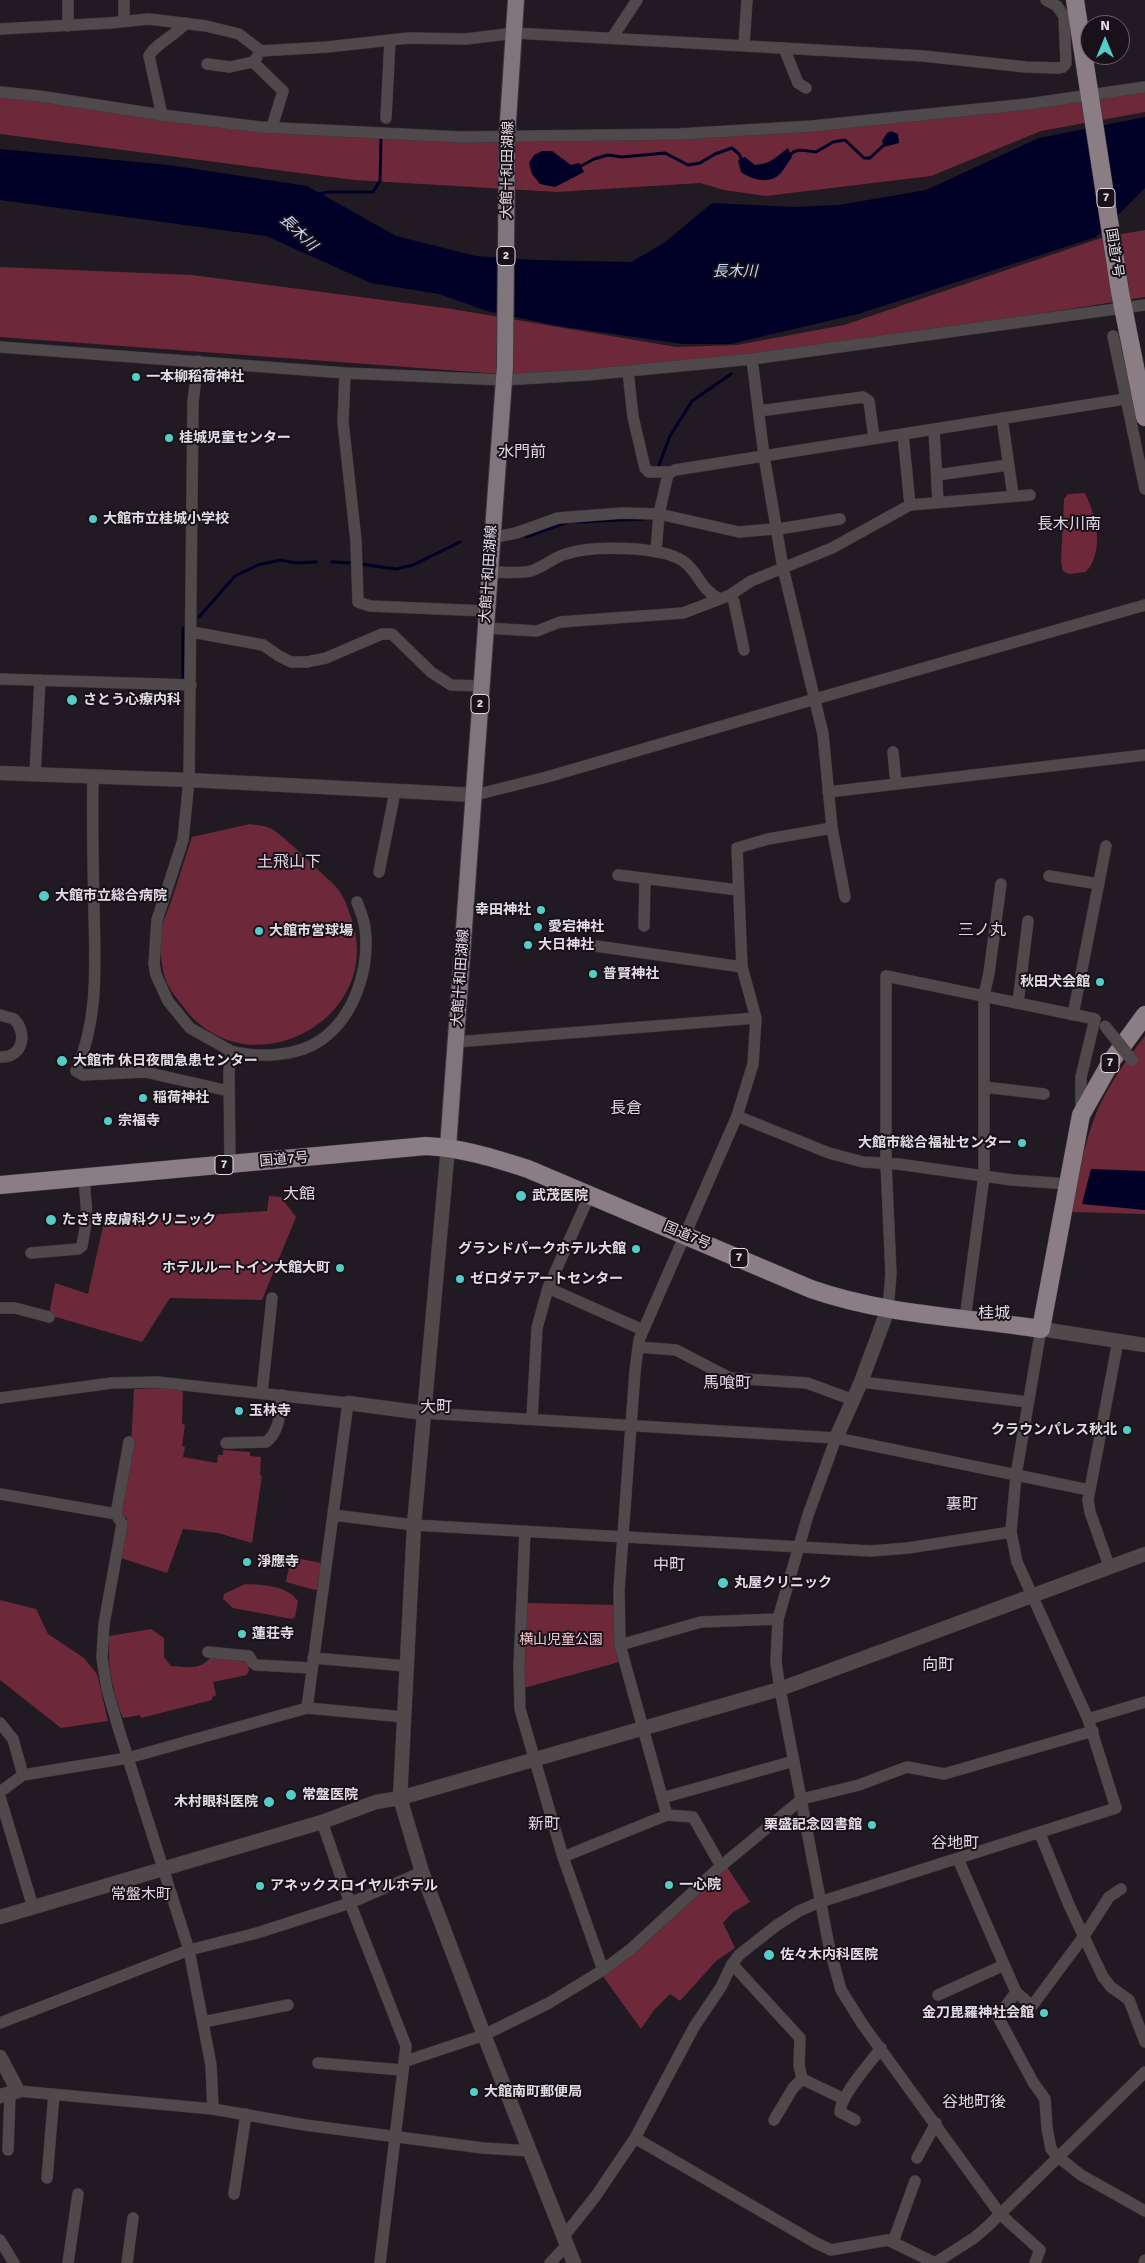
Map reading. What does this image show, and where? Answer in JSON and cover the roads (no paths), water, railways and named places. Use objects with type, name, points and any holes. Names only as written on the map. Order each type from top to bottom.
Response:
[{"type":"highway","name":"国道7号","points":[[1075,0],[1122,300],[1145,417]]},
{"type":"highway","name":"7","points":[[1041,1329],[1081,1115],[1112,1060],[1145,1015]]},
{"type":"highway","name":"国道7号","points":[[0,1185],[426,1146],[448,1147],[486,1154],[590,1194],[811,1289],[843,1300],[888,1309],[1041,1329]]},
{"type":"main road","name":"大館十和田湖線","points":[[448,1147],[475,795],[486,611],[504,373],[507,141],[516,0]]},
{"type":"street","points":[[68,0],[68,26]]},
{"type":"street","points":[[124,0],[124,21]]},
{"type":"street","points":[[612,38],[637,0]]},
{"type":"street","points":[[744,45],[747,0]]},
{"type":"street","points":[[0,29],[68,26],[149,18],[186,23],[239,34],[261,51],[326,47],[409,38],[466,39],[515,33],[923,56],[1026,67],[1063,67],[1066,63],[1064,16],[1058,6],[1046,0]]},
{"type":"street","points":[[162,115],[150,56],[152,50],[177,34],[186,23]]},
{"type":"street","points":[[386,118],[390,40]]},
{"type":"street","points":[[784,48],[798,82],[806,88]]},
{"type":"street","points":[[207,64],[230,67],[253,62],[261,51]]},
{"type":"street","points":[[253,62],[283,91],[272,127]]},
{"type":"street","points":[[0,92],[39,96],[162,115],[272,127],[507,141],[812,126],[1028,104],[1090,100],[1145,87]]},
{"type":"street","points":[[0,347],[345,373],[628,371],[752,359],[1122,300],[1145,305]]},
{"type":"street","points":[[1113,336],[1145,489]]},
{"type":"street","points":[[752,359],[764,456],[783,568],[823,734],[832,828],[845,897]]},
{"type":"street","points":[[198,361],[193,402],[189,780],[184,840],[157,920],[154,964],[156,975],[168,1001],[190,1028],[231,1051],[258,1056],[290,1053],[320,1041],[337,1025],[359,987],[366,963],[365,925],[357,902]]},
{"type":"street","points":[[628,371],[634,417],[644,468],[649,472],[671,472],[1126,399]]},
{"type":"street","points":[[345,373],[343,422],[356,541],[358,602],[370,606],[486,611]]},
{"type":"street","points":[[758,411],[863,398],[869,401],[874,438]]},
{"type":"street","points":[[1002,418],[1013,495]]},
{"type":"street","points":[[934,429],[938,502]]},
{"type":"street","points":[[903,434],[910,505]]},
{"type":"street","points":[[937,475],[1008,465]]},
{"type":"street","points":[[656,552],[659,514],[664,487],[668,474],[671,472]]},
{"type":"street","points":[[485,628],[537,631],[560,622],[683,614],[725,597],[751,580],[832,548],[910,505],[1030,495]]},
{"type":"street","points":[[492,538],[516,533],[558,518],[622,512],[659,514],[739,532],[776,529],[840,519]]},
{"type":"street","points":[[489,572],[531,571],[564,554],[584,550],[618,548],[656,552],[683,561],[709,594],[725,597],[734,602],[744,650]]},
{"type":"street","points":[[0,773],[189,780],[475,795],[547,777],[1145,606]]},
{"type":"street","points":[[192,632],[263,645],[278,656],[291,662],[307,662],[326,658],[382,634],[392,634],[431,672],[451,685],[481,686]]},
{"type":"street","points":[[0,679],[191,685]]},
{"type":"street","points":[[35,774],[40,680]]},
{"type":"street","points":[[893,752],[896,784]]},
{"type":"street","points":[[828,792],[1145,755]]},
{"type":"street","points":[[93,776],[95,987],[91,1026],[84,1053],[76,1071],[83,1075],[145,1072],[229,1091]]},
{"type":"street","points":[[379,872],[395,792]]},
{"type":"street","points":[[667,1815],[620,1645],[618,1590],[624,1536],[638,1347],[643,1330],[737,1116],[753,1064],[756,1018],[742,967],[737,848],[768,839],[832,828]]},
{"type":"street","points":[[1073,1014],[1106,846]]},
{"type":"street","points":[[618,875],[738,890]]},
{"type":"street","points":[[1049,876],[1099,884]]},
{"type":"street","points":[[644,878],[644,926]]},
{"type":"street","points":[[965,1319],[984,1176],[984,995],[989,973],[1001,884]]},
{"type":"street","points":[[1018,1002],[1028,921]]},
{"type":"street","points":[[596,946],[742,967]]},
{"type":"street","points":[[1036,2263],[1040,2250],[1000,2214],[841,1990],[820,1902],[780,1689],[776,1662],[778,1619],[808,1516],[836,1438],[862,1382],[888,1309],[891,1274],[886,1163],[886,976],[1018,1002],[1100,1022],[1132,1060]]},
{"type":"street","points":[[0,1015],[14,1019],[22,1030],[23,1038],[17,1051],[1,1059]]},
{"type":"street","points":[[456,1042],[756,1018]]},
{"type":"street","points":[[1081,1115],[1081,1077],[1100,1022]]},
{"type":"street","points":[[230,1165],[229,1091],[231,1051]]},
{"type":"street","points":[[984,1087],[1044,1094]]},
{"type":"street","points":[[737,1116],[829,1153],[863,1162],[1068,1184]]},
{"type":"street","points":[[448,1147],[414,1525],[400,1798],[422,1872],[574,2263]]},
{"type":"street","points":[[31,1253],[78,1249],[82,1246],[87,1216],[84,1178]]},
{"type":"street","points":[[532,1419],[537,1328],[548,1288],[590,1194]]},
{"type":"street","points":[[548,1288],[643,1330]]},
{"type":"street","points":[[262,1393],[272,1298]]},
{"type":"street","points":[[0,1308],[15,1308],[49,1317]]},
{"type":"street","points":[[550,2263],[635,2138],[694,2027],[722,1987],[732,1964],[751,1944],[777,1924],[799,1911],[820,1902],[1040,1834],[1116,1808],[1093,1731],[1032,1597],[1018,1562],[1011,1532],[1016,1475],[1041,1329],[1145,1345]]},
{"type":"street","points":[[1109,1566],[1090,1512],[1088,1500],[1118,1341]]},
{"type":"street","points":[[638,1347],[676,1350],[730,1378],[807,1383],[853,1400]]},
{"type":"street","points":[[0,1398],[112,1383],[157,1382],[282,1395],[424,1413],[631,1424],[836,1438],[1089,1490]]},
{"type":"street","points":[[862,1382],[1028,1402]]},
{"type":"street","points":[[226,1443],[266,1442],[271,1439],[280,1418],[282,1395]]},
{"type":"street","points":[[307,1708],[348,1403]]},
{"type":"street","points":[[129,1442],[116,1514],[122,1524],[104,1624],[102,1658],[107,1689],[162,1870],[189,1950],[211,2065],[213,2109]]},
{"type":"street","points":[[0,1494],[116,1514]]},
{"type":"street","points":[[333,1515],[414,1525],[871,1551],[908,1548],[1011,1532]]},
{"type":"street","points":[[525,1531],[519,1667],[520,1709],[563,1857],[603,1970]]},
{"type":"street","points":[[0,1917],[322,1822],[376,1802],[400,1798],[780,1689],[1145,1554]]},
{"type":"street","points":[[620,1645],[701,1622],[778,1619]]},
{"type":"street","points":[[208,1652],[249,1656],[256,1665],[312,1663],[407,1666]]},
{"type":"street","points":[[1088,1719],[1145,1702]]},
{"type":"street","points":[[0,1792],[23,1775],[128,1758],[307,1708],[404,1717]]},
{"type":"street","points":[[0,1723],[13,1739],[23,1775]]},
{"type":"street","points":[[318,2063],[404,2065],[484,2035],[549,2004],[603,1970],[644,1937],[721,1866],[802,1799],[859,1785],[907,1767],[944,1774],[1093,1731]]},
{"type":"street","points":[[662,1798],[794,1761]]},
{"type":"street","points":[[0,1797],[5,1833],[33,1907]]},
{"type":"street","points":[[563,1857],[667,1815],[693,1817],[721,1866]]},
{"type":"street","points":[[322,1822],[350,1903],[406,2046],[380,2263]]},
{"type":"street","points":[[1040,1834],[1069,1905],[1103,1977],[1111,1987],[1129,2000],[1145,2042]]},
{"type":"street","points":[[958,1859],[1016,1992],[1032,2006],[1084,1936],[1109,1897],[1121,1889]]},
{"type":"street","points":[[0,2023],[189,1950],[257,1933],[350,1903],[422,1872]]},
{"type":"street","points":[[732,1964],[800,2038],[799,2074],[802,2079],[844,2099]]},
{"type":"street","points":[[938,1994],[1004,1965]]},
{"type":"street","points":[[1016,1992],[998,2017],[1033,2082],[1045,2099],[1047,2128],[1052,2149],[1057,2156],[1081,2175],[1145,2211]]},
{"type":"street","points":[[203,2022],[288,2005]]},
{"type":"street","points":[[854,2120],[840,2112],[844,2099],[881,2048]]},
{"type":"street","points":[[0,2057],[9,2093],[8,2150]]},
{"type":"street","points":[[635,2138],[831,2250],[888,2240],[935,2263],[974,2238],[1145,2072]]},
{"type":"street","points":[[774,2120],[792,2088],[802,2079]]},
{"type":"street","points":[[9,2093],[54,2094],[213,2109],[305,2125],[483,2148],[530,2151]]},
{"type":"street","points":[[47,2178],[54,2094]]},
{"type":"street","points":[[234,2194],[246,2114]]},
{"type":"street","points":[[917,2158],[936,2123]]},
{"type":"street","points":[[893,2242],[914,2181]]},
{"type":"street","points":[[68,2263],[78,2194]]},
{"type":"street","points":[[127,2263],[133,2218]]},
{"type":"street","points":[[0,2240],[14,2263]]},
{"type":"water","name":"長木川","points":[[1145,117],[1145,188],[1096,237],[858,314],[730,344],[683,344],[558,326],[487,311],[439,294],[371,283],[266,236],[0,200],[0,149],[169,165],[307,186],[396,236],[476,256],[534,260],[631,262],[664,243],[712,203],[794,207],[839,205],[926,190],[1039,138]]},
{"type":"water","points":[[891,131],[898,134],[899,143],[884,147],[882,141],[887,133]]},
{"type":"water","points":[[788,148],[792,157],[777,177],[761,180],[741,172],[738,160],[745,157],[755,165],[761,164],[773,159]]},
{"type":"water","points":[[542,151],[552,151],[571,165],[579,163],[584,172],[555,187],[540,184],[532,174],[529,163],[534,155]]},
{"type":"water","points":[[1091,1169],[1145,1171],[1145,1210],[1082,1204]]},
{"type":"waterway","points":[[317,194],[373,192],[380,181],[381,137]]},
{"type":"waterway","points":[[790,155],[799,150],[816,152],[833,142],[845,140],[864,158],[870,158],[885,144]]},
{"type":"waterway","points":[[581,166],[594,159],[608,155],[622,157],[665,153],[688,165],[700,163],[715,154],[732,148],[739,154],[743,162]]},
{"type":"waterway","points":[[659,465],[670,436],[692,401],[731,374]]},
{"type":"waterway","points":[[577,522],[645,519]]},
{"type":"waterway","points":[[526,537],[568,522]]},
{"type":"waterway","points":[[360,564],[396,569],[413,565],[460,542]]},
{"type":"waterway","points":[[199,617],[235,576],[258,565],[280,560],[296,563],[316,562]]},
{"type":"waterway","points":[[332,562],[352,563]]},
{"type":"waterway","points":[[181,680],[183,680],[183,628]]},
{"type":"place","name":"一本柳稻荷神社","points":[[136,377]]},
{"type":"place","name":"桂城児童センター","points":[[169,438]]},
{"type":"place","name":"大館市立桂城小学校","points":[[93,519]]},
{"type":"place","name":"さとう心療内科","points":[[72,700]]},
{"type":"place","name":"大館市立総合病院","points":[[44,896]]},
{"type":"place","name":"幸田神社","points":[[541,910]]},
{"type":"place","name":"愛宕神社","points":[[538,927]]},
{"type":"place","name":"大館市営球場","points":[[259,931]]},
{"type":"place","name":"大日神社","points":[[528,945]]},
{"type":"place","name":"普賢神社","points":[[593,974]]},
{"type":"place","name":"秋田犬会館","points":[[1100,982]]},
{"type":"place","name":"大館市 休日夜間急患センター","points":[[62,1061]]},
{"type":"place","name":"稲荷神社","points":[[143,1098]]},
{"type":"place","name":"宗福寺","points":[[108,1121]]},
{"type":"place","name":"大館市総合福祉センター","points":[[1022,1143]]},
{"type":"place","name":"武茂医院","points":[[521,1196]]},
{"type":"place","name":"たさき皮膚科クリニック","points":[[51,1220]]},
{"type":"place","name":"グランドパークホテル大館","points":[[636,1249]]},
{"type":"place","name":"ホテルルートイン大館大町","points":[[340,1268]]},
{"type":"place","name":"ゼロダテアートセンター","points":[[460,1279]]},
{"type":"place","name":"玉林寺","points":[[239,1411]]},
{"type":"place","name":"クラウンパレス秋北","points":[[1127,1430]]},
{"type":"place","name":"淨應寺","points":[[247,1562]]},
{"type":"place","name":"丸屋クリニック","points":[[723,1583]]},
{"type":"place","name":"蓮荘寺","points":[[242,1634]]},
{"type":"place","name":"常盤医院","points":[[291,1795]]},
{"type":"place","name":"木村眼科医院","points":[[269,1802]]},
{"type":"place","name":"栗盛記念図書館","points":[[872,1825]]},
{"type":"place","name":"一心院","points":[[669,1885]]},
{"type":"place","name":"アネックスロイヤルホテル","points":[[260,1886]]},
{"type":"place","name":"佐々木内科医院","points":[[769,1955]]},
{"type":"place","name":"金刀毘羅神社会館","points":[[1044,2013]]},
{"type":"place","name":"大館南町郵便局","points":[[474,2092]]},
{"type":"district","name":"水門前","points":[[522,453]]},
{"type":"district","name":"長木川南","points":[[1069,525]]},
{"type":"district","name":"土飛山下","points":[[289,863]]},
{"type":"district","name":"三ノ丸","points":[[982,931]]},
{"type":"district","name":"長倉","points":[[626,1109]]},
{"type":"district","name":"大館","points":[[299,1195]]},
{"type":"district","name":"桂城","points":[[994,1314]]},
{"type":"district","name":"馬喰町","points":[[727,1384]]},
{"type":"district","name":"大町","points":[[436,1408]]},
{"type":"district","name":"裏町","points":[[962,1505]]},
{"type":"district","name":"中町","points":[[669,1566]]},
{"type":"district","name":"向町","points":[[938,1666]]},
{"type":"district","name":"新町","points":[[544,1825]]},
{"type":"district","name":"谷地町","points":[[955,1844]]},
{"type":"district","name":"常盤木町","points":[[141,1895]]},
{"type":"district","name":"谷地町後","points":[[974,2103]]},
{"type":"park label","name":"横山児童公園","points":[[561,1640]]}]
